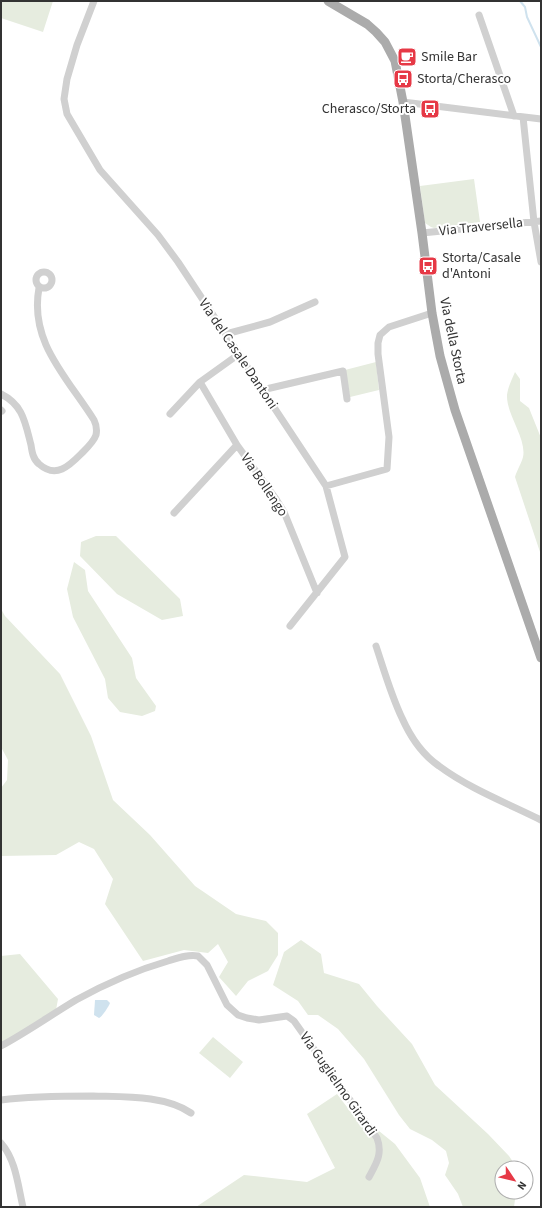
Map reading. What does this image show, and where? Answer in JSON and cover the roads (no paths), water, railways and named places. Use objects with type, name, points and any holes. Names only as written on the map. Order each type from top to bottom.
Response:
[{"type":"main road","name":"Via della Storta","points":[[328,1],[338,4],[376,32],[385,42],[395,61],[403,102],[432,312],[440,356],[455,410],[541,658]]},
{"type":"street","name":"Via del Casale Dantoni","points":[[94,1],[76,45],[68,73],[64,99],[67,114],[100,170],[168,247],[326,486],[345,557],[316,593]]},
{"type":"street","points":[[479,15],[514,116]]},
{"type":"street","points":[[403,102],[541,119]]},
{"type":"street","points":[[523,117],[538,221],[541,262]]},
{"type":"street","name":"Via Traversella","points":[[422,233],[538,221]]},
{"type":"street","points":[[1,394],[14,402],[20,410],[27,429],[34,457],[45,468],[61,470],[68,467],[95,437],[96,430],[94,420],[55,363],[42,336],[38,315],[40,288]]},
{"type":"street","points":[[226,334],[270,322],[315,302]]},
{"type":"street","points":[[326,486],[387,469],[389,437],[378,354],[379,338],[389,327],[432,312]]},
{"type":"street","points":[[170,414],[200,382],[239,354]]},
{"type":"street","points":[[262,390],[342,371],[347,399]]},
{"type":"street","name":"Via Bollengo","points":[[200,382],[237,445],[276,499],[287,518],[316,593]]},
{"type":"street","points":[[174,513],[237,445]]},
{"type":"street","points":[[290,626],[316,593]]},
{"type":"street","points":[[376,646],[402,718],[411,735],[428,756],[438,766],[462,781],[541,820]]},
{"type":"street","name":"Via Guglielmo Girardi","points":[[1,1046],[97,989],[145,968],[186,956],[196,956],[205,962],[227,1004],[238,1014],[256,1020],[269,1020],[284,1016],[294,1021],[377,1138],[380,1156],[369,1178]]},
{"type":"street","points":[[1,1100],[50,1096],[133,1097],[173,1104],[191,1113]]},
{"type":"street","points":[[1,1143],[7,1151],[12,1163],[23,1207]]},
{"type":"water","points":[[95,1000],[107,1000],[110,1003],[104,1014],[99,1018],[94,1015]]},
{"type":"waterway","points":[[520,1],[525,7],[527,17],[541,47]]},
{"type":"place","name":"Smile Bar","points":[[407,57]]},
{"type":"place","name":"Storta/Cherasco","points":[[403,79]]},
{"type":"place","name":"Cherasco/Storta","points":[[430,109]]},
{"type":"place","name":"Storta/Casale d'Antoni","points":[[428,266]]}]
